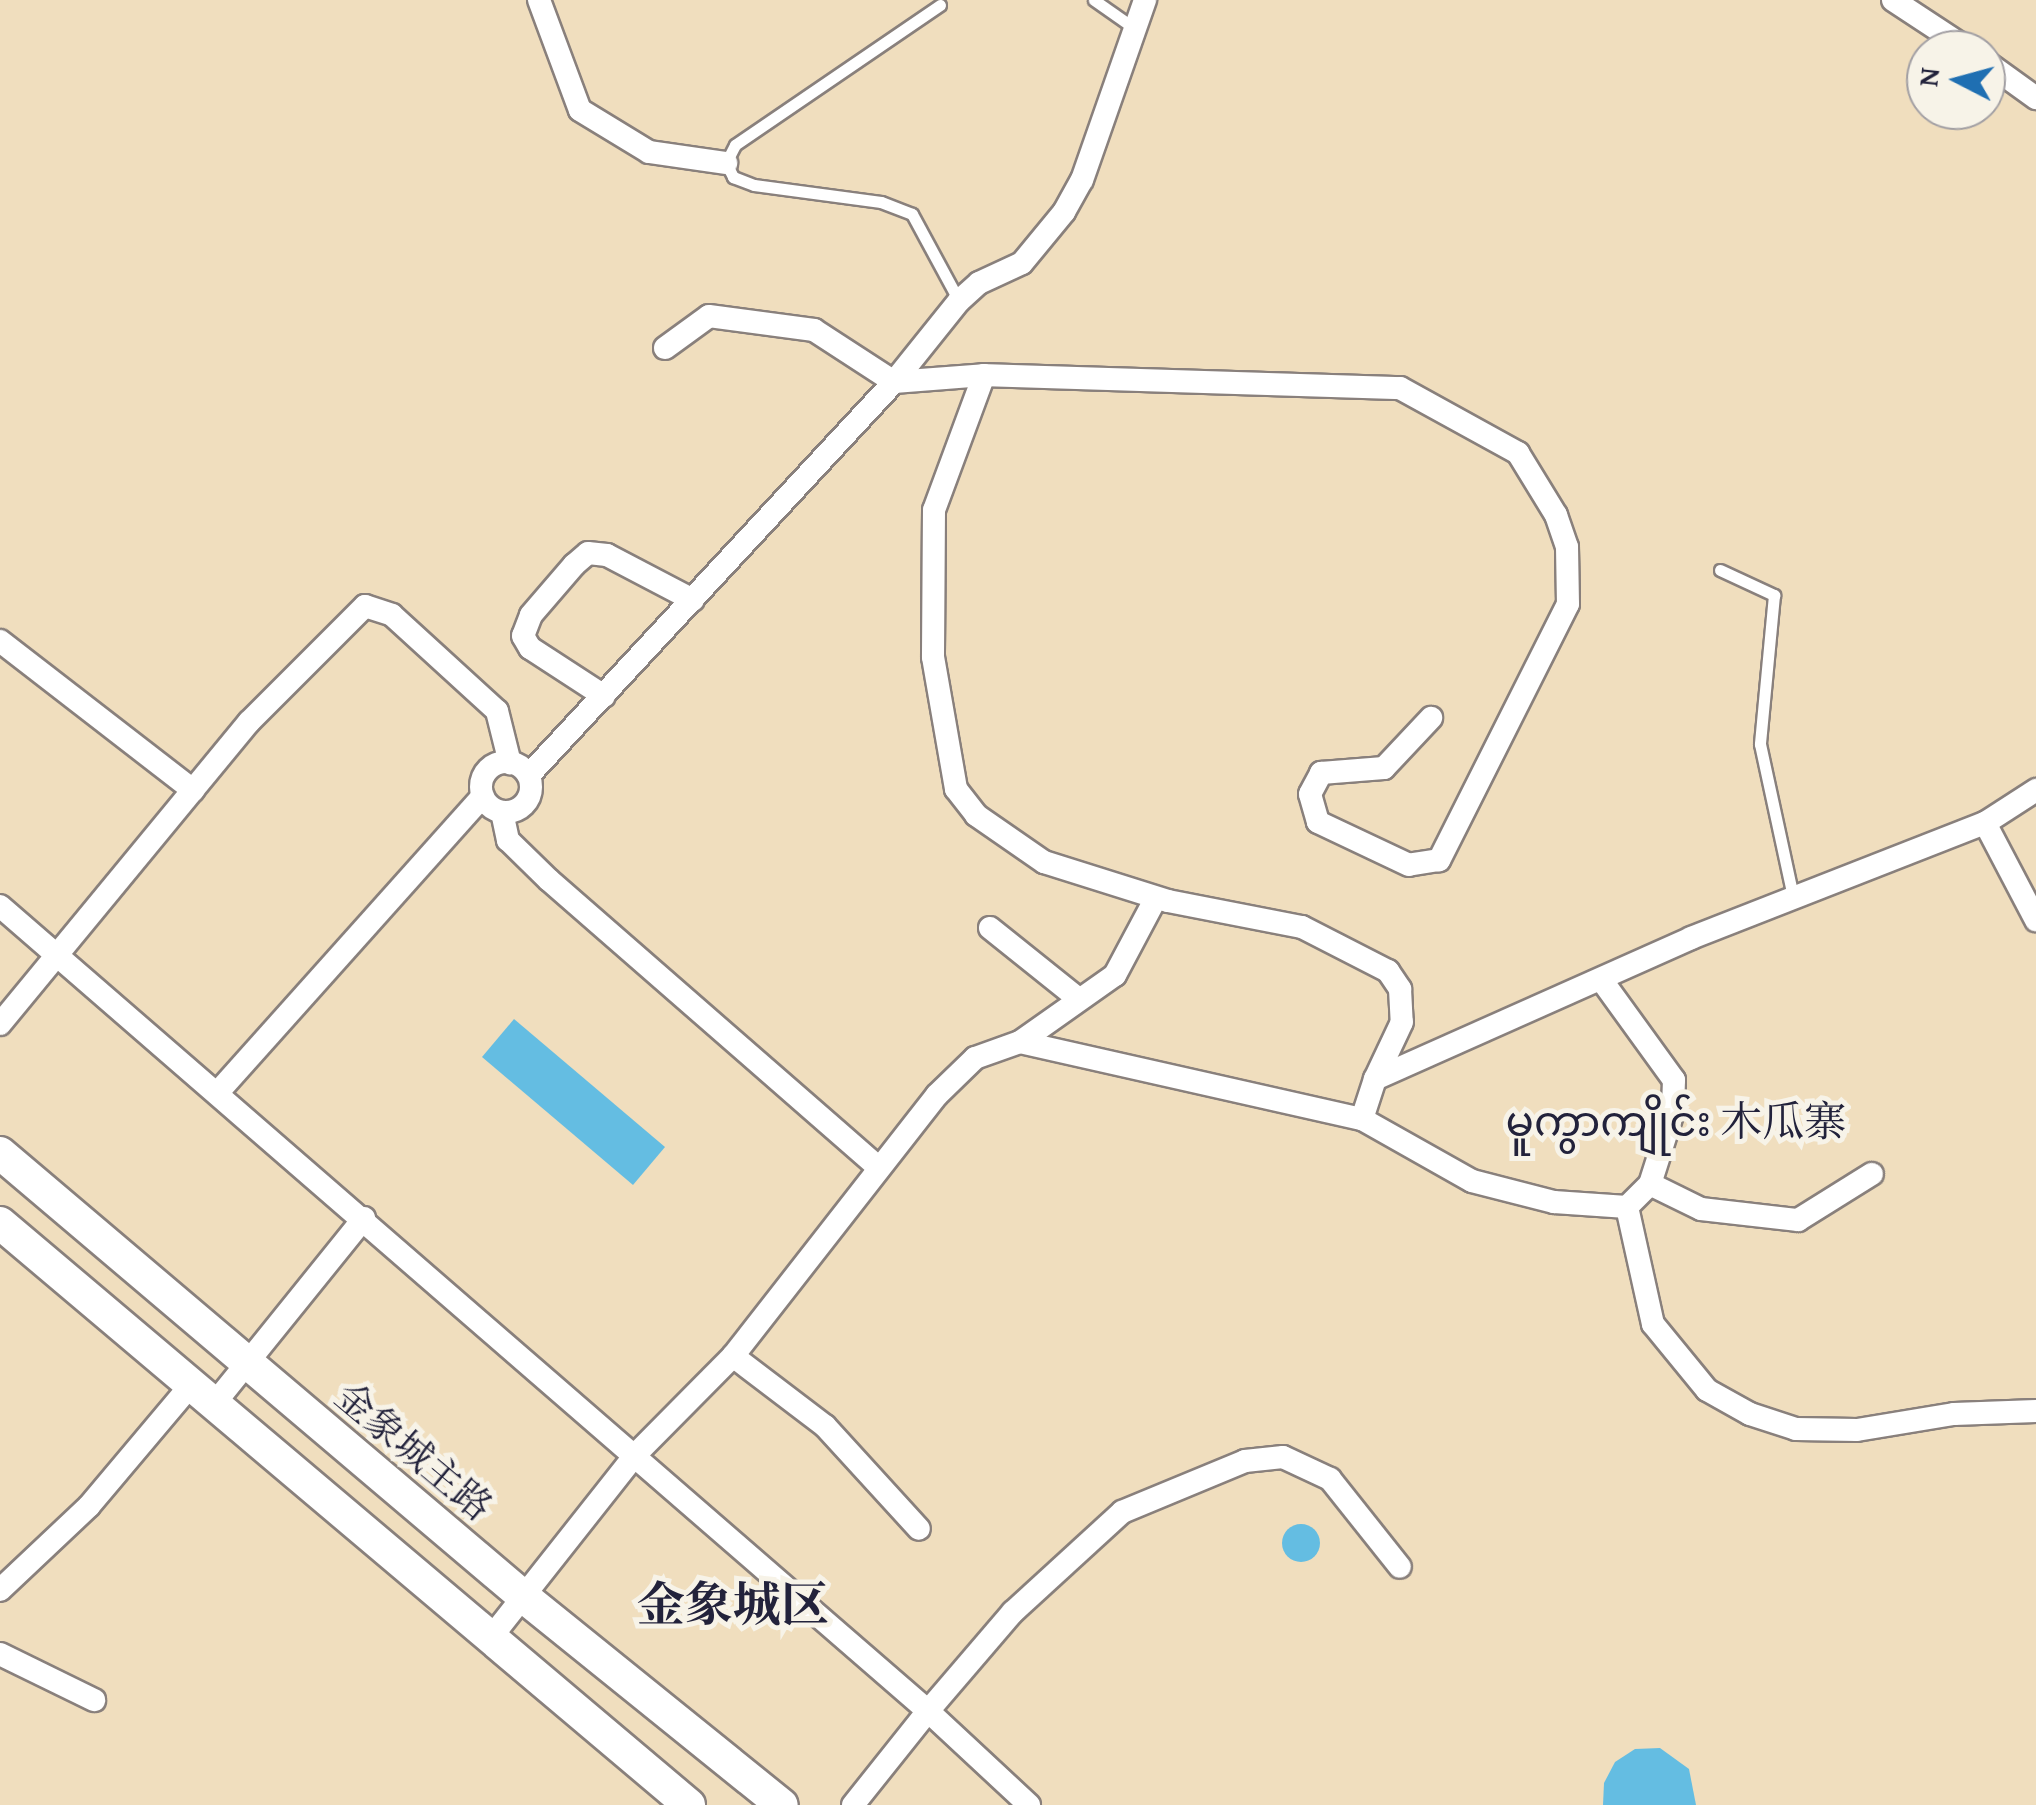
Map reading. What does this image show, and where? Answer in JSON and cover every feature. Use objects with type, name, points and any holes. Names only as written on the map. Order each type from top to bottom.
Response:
[{"type":"main road","name":"金象城主路","points":[[0,1153],[524,1597],[782,1805]]},
{"type":"main road","points":[[0,1223],[489,1640],[690,1805]]},
{"type":"street","points":[[539,0],[580,110],[649,152],[726,163]]},
{"type":"street","points":[[220,1090],[483,796],[487,772],[520,769],[604,696],[894,382],[959,302],[979,283],[1022,263],[1064,212],[1082,180],[1145,0]]},
{"type":"street","points":[[1893,0],[1938,30]]},
{"type":"street","points":[[2006,76],[2036,98]]},
{"type":"street","points":[[664,348],[709,316],[814,330],[894,382],[984,375],[1400,388],[1518,454],[1556,515],[1566,547],[1568,604],[1439,860],[1408,865],[1318,822],[1310,794],[1321,773],[1384,768],[1431,718]]},
{"type":"street","points":[[984,375],[934,510],[933,656],[956,789],[976,815],[1044,862],[1156,898],[1302,927],[1388,972],[1400,989],[1402,1022],[1375,1079],[1362,1119]]},
{"type":"street","points":[[604,696],[530,648],[523,636],[531,615],[574,565],[588,553],[607,555],[693,600]]},
{"type":"street","points":[[0,1024],[249,722],[365,606],[392,615],[497,711],[520,769],[525,803],[502,812]]},
{"type":"street","points":[[0,641],[193,790]]},
{"type":"street","points":[[1375,1079],[1793,896],[1985,823],[2036,790]]},
{"type":"street","points":[[483,796],[502,812],[508,840],[549,880],[878,1168]]},
{"type":"street","points":[[1985,823],[2036,920]]},
{"type":"street","points":[[489,1640],[636,1454],[733,1356],[878,1168],[975,1058],[1020,1042],[1076,997],[1115,975],[1156,898]]},
{"type":"street","points":[[0,906],[220,1090],[928,1711],[1029,1805]]},
{"type":"street","points":[[990,928],[1076,997]]},
{"type":"street","points":[[1020,1042],[1362,1119],[1472,1181],[1554,1202],[1627,1206],[1650,1184],[1673,1112],[1674,1080],[1604,982]]},
{"type":"street","points":[[1650,1184],[1701,1209],[1798,1220],[1872,1174]]},
{"type":"street","points":[[1627,1206],[1654,1324],[1707,1390],[1750,1414],[1796,1429],[1857,1430],[1954,1414],[2036,1411]]},
{"type":"street","points":[[0,1590],[202,1394],[246,1361],[364,1218]]},
{"type":"street","points":[[733,1356],[825,1426],[919,1529]]},
{"type":"street","points":[[853,1805],[1013,1612],[1122,1512],[1245,1461],[1283,1457],[1330,1479],[1400,1567]]},
{"type":"street","points":[[0,1654],[94,1700]]},
{"type":"lane","points":[[1094,0],[1134,28]]},
{"type":"lane","points":[[940,5],[734,144],[726,163],[733,177],[754,185],[881,202],[912,214],[959,302]]},
{"type":"lane","points":[[1720,570],[1774,595],[1760,744],[1793,896]]},
{"type":"water","points":[[514,1019],[665,1147],[633,1185],[482,1057]]},
{"type":"water","points":[[1301,1524],[1314,1530],[1320,1543],[1314,1556],[1301,1562],[1288,1556],[1282,1543],[1288,1530]]},
{"type":"water","points":[[1660,1748],[1689,1769],[1696,1805],[1603,1805],[1604,1783],[1615,1762],[1635,1749]]},
{"type":"district","name":"မူကွာကျိုင်း 木瓜寨","points":[[1676,1121]]},
{"type":"district","name":"金象城区","points":[[733,1604]]}]
